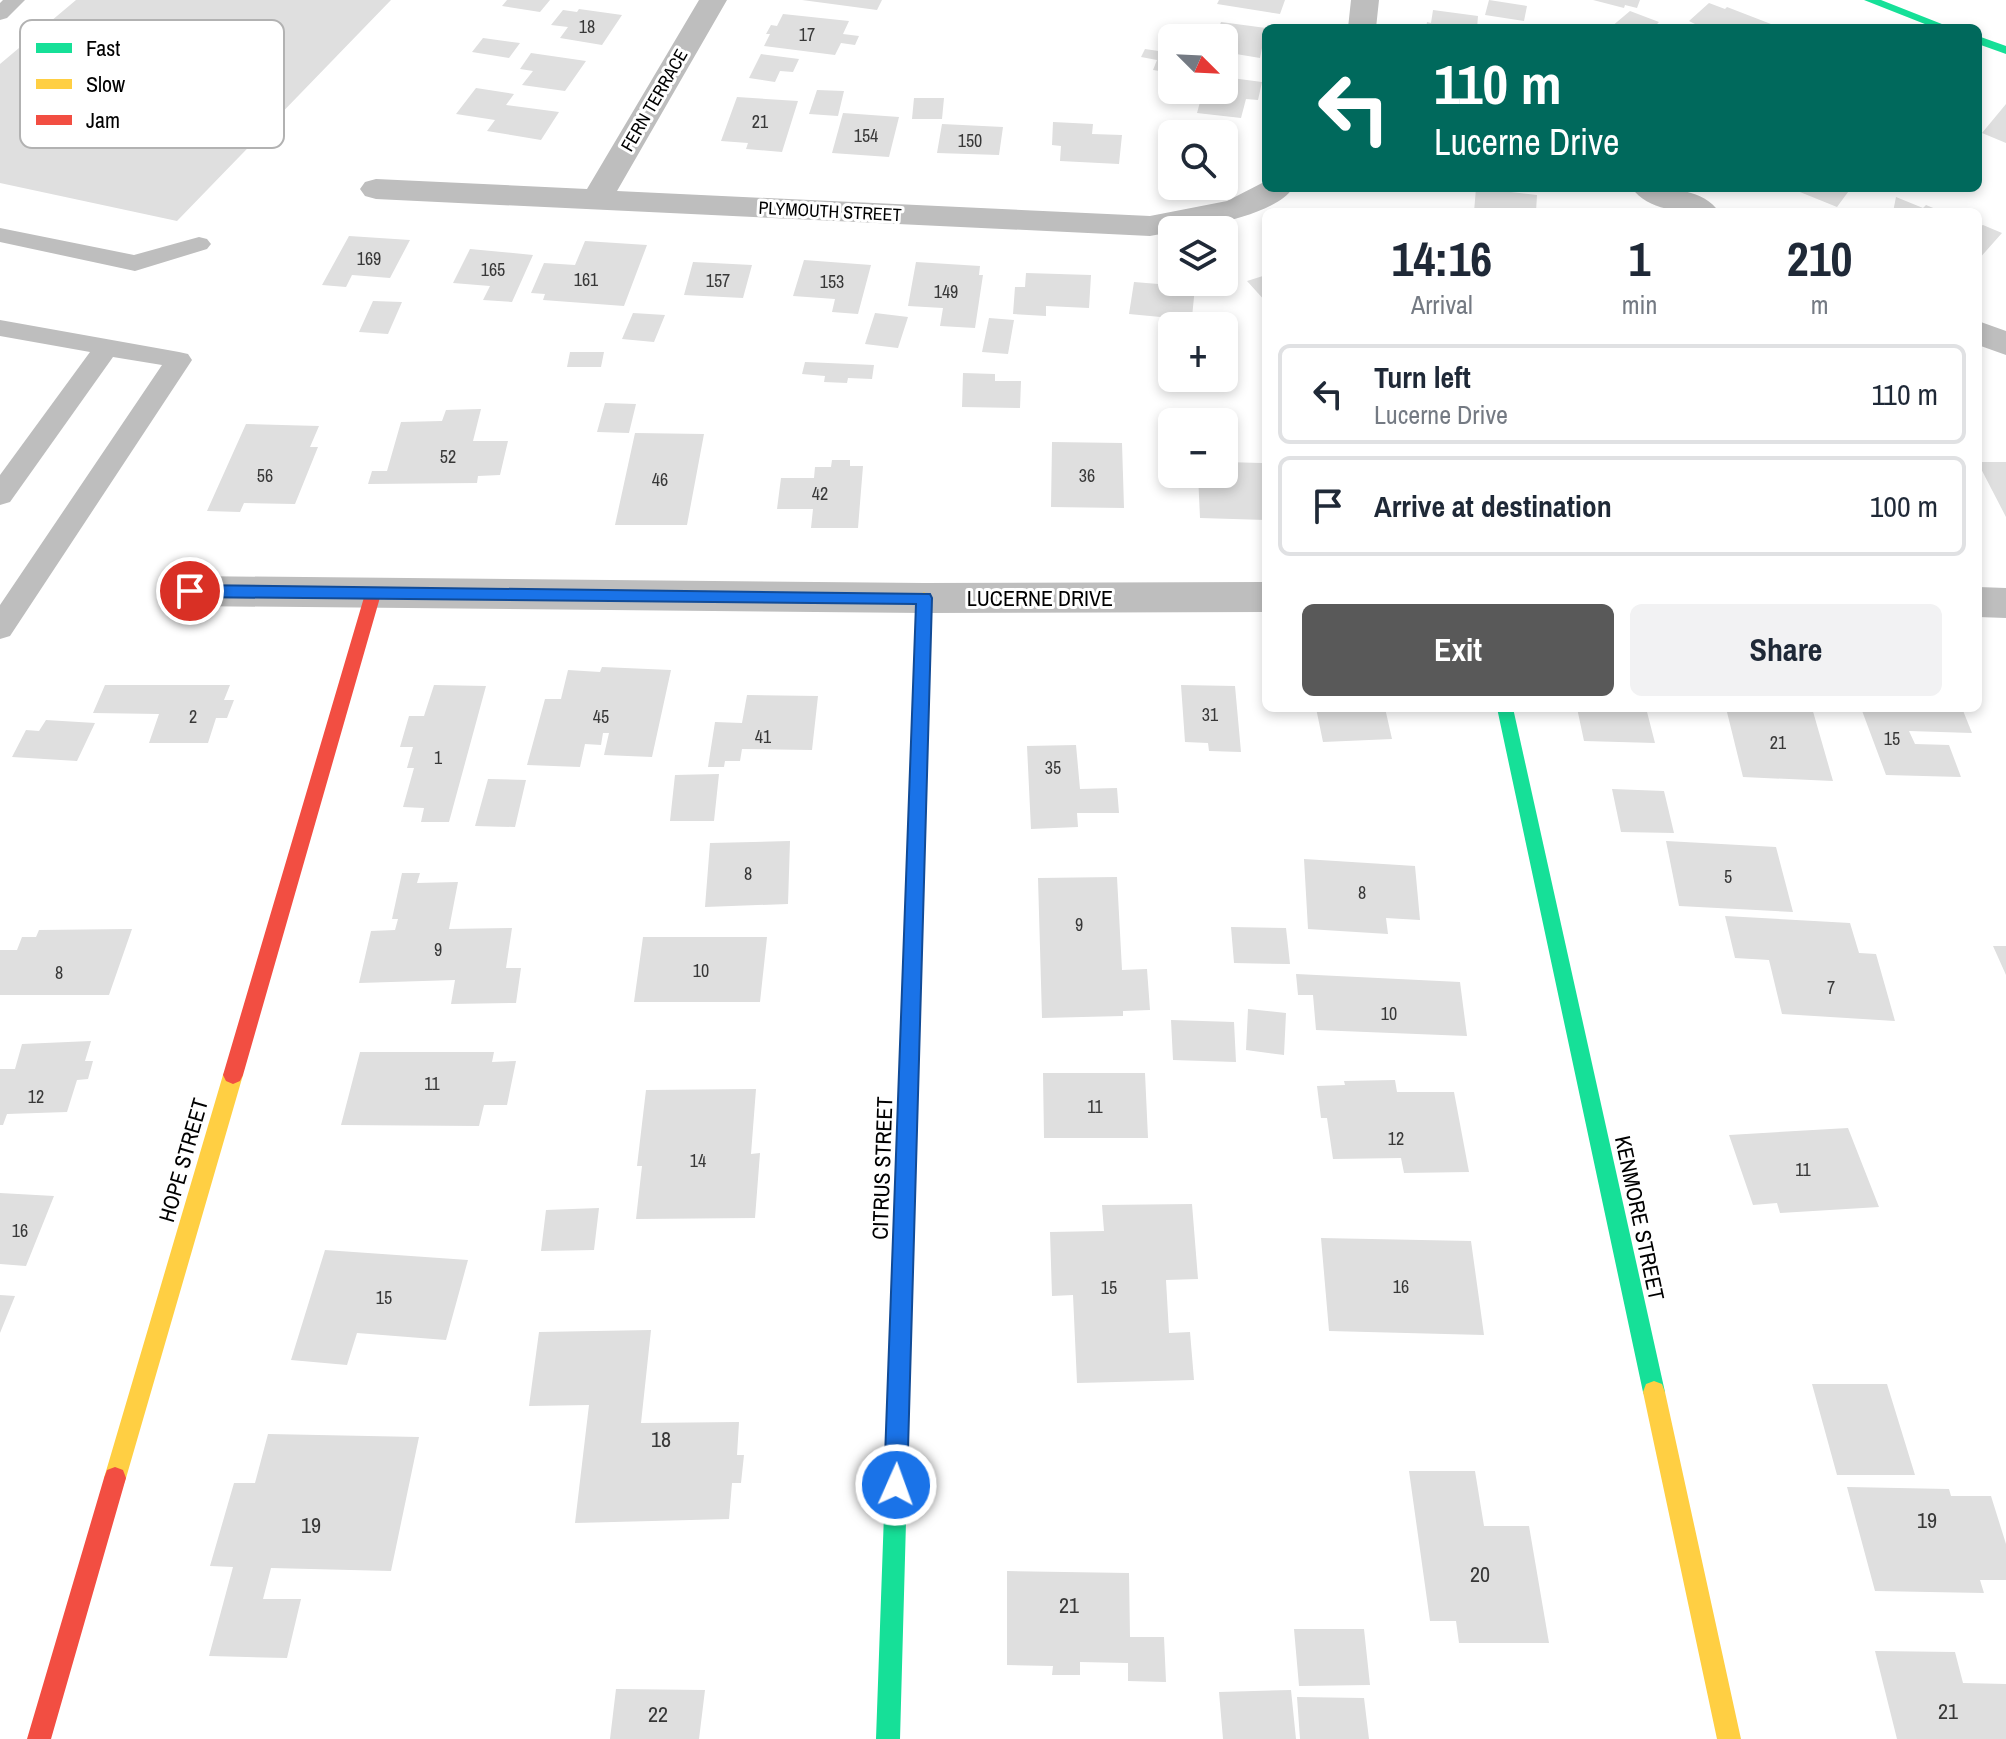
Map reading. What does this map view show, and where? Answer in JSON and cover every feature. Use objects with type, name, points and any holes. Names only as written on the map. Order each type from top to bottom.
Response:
[{"type":"street","name":"FERN TERRACE","points":[[596,200],[713,0]]},
{"type":"street","points":[[1362,24],[1365,0]]},
{"type":"street","points":[[1870,0],[1935,24]]},
{"type":"street","points":[[1982,41],[2006,50]]},
{"type":"street","name":"PLYMOUTH STREET","points":[[376,189],[1150,226],[1236,209],[1269,192]]},
{"type":"street","points":[[1657,192],[1694,208]]},
{"type":"street","points":[[1982,334],[2006,344]]},
{"type":"street","name":"LUCERNE DRIVE","points":[[190,591],[924,598],[1262,597]]},
{"type":"street","name":"HOPE STREET","points":[[39,1739],[373,594]]},
{"type":"street","name":"CITRUS STREET","points":[[888,1739],[924,598]]},
{"type":"street","points":[[1982,602],[2006,603]]},
{"type":"street","name":"KENMORE STREET","points":[[1506,712],[1729,1739]]},
{"type":"lane","points":[[0,14],[15,0]]},
{"type":"lane","points":[[0,235],[135,263],[199,244]]},
{"type":"lane","points":[[0,328],[179,360],[0,628]]},
{"type":"lane","points":[[0,495],[107,347]]},
{"type":"building","points":[[76,0],[391,0],[284,110],[284,20],[52,20]]},
{"type":"building","points":[[507,0],[550,0],[540,12],[502,6]]},
{"type":"building","points":[[802,0],[882,0],[877,10]]},
{"type":"building","points":[[1219,0],[1285,0],[1280,14],[1217,4]]},
{"type":"building","points":[[1489,0],[1527,6],[1524,21],[1485,15]]},
{"type":"building","points":[[1593,0],[1640,0],[1637,8],[1625,5],[1624,8]]},
{"type":"building","points":[[1709,3],[1771,24],[1695,24],[1689,21]]},
{"type":"building","points":[[579,9],[622,15],[602,45],[560,38],[568,27],[551,25],[563,10],[577,12]]},
{"type":"building","points":[[1433,10],[1478,16],[1477,24],[1427,24],[1431,23]]},
{"type":"building","points":[[1630,11],[1659,22],[1657,24],[1615,24]]},
{"type":"building","points":[[783,14],[849,21],[843,34],[859,36],[855,45],[841,43],[835,55],[764,46],[771,25],[777,26]]},
{"type":"building","points":[[1238,24],[1262,27],[1260,58],[1238,54]]},
{"type":"building","points":[[483,38],[520,43],[509,58],[472,52]]},
{"type":"building","points":[[20,47],[20,148],[248,148],[177,221],[0,183],[0,64]]},
{"type":"building","points":[[1145,49],[1158,51],[1158,71],[1153,70],[1157,60],[1141,57]]},
{"type":"building","points":[[531,53],[586,61],[565,91],[522,85],[533,71],[520,69]]},
{"type":"building","points":[[761,54],[799,59],[793,72],[780,71],[775,82],[749,78]]},
{"type":"building","points":[[1238,79],[1262,82],[1258,100],[1246,99],[1241,118],[1197,113],[1199,104],[1238,104]]},
{"type":"building","points":[[476,88],[514,94],[506,105],[559,112],[541,140],[487,131],[495,120],[456,114]]},
{"type":"building","points":[[817,90],[844,91],[838,116],[809,114]]},
{"type":"building","points":[[737,97],[798,101],[782,152],[746,149],[748,143],[721,141]]},
{"type":"building","points":[[914,98],[944,98],[942,119],[912,119]]},
{"type":"building","points":[[2006,104],[2006,143],[1982,133]]},
{"type":"building","points":[[843,113],[899,117],[889,157],[832,153]]},
{"type":"building","points":[[1053,122],[1093,124],[1092,134],[1122,135],[1119,164],[1060,161],[1061,146],[1052,145]]},
{"type":"building","points":[[942,124],[1003,127],[999,155],[937,153]]},
{"type":"building","points":[[1476,192],[1537,195],[1536,208],[1474,208]]},
{"type":"building","points":[[1800,192],[1848,192],[1837,207]]},
{"type":"building","points":[[1896,197],[1923,208],[1894,208]]},
{"type":"building","points":[[1982,225],[2002,233],[1982,256]]},
{"type":"building","points":[[349,236],[410,240],[390,278],[352,275],[346,287],[322,285]]},
{"type":"building","points":[[585,241],[647,245],[624,306],[543,300],[545,294],[531,293],[544,263],[575,265]]},
{"type":"building","points":[[470,249],[533,255],[512,302],[483,300],[490,286],[453,283]]},
{"type":"building","points":[[804,260],[871,265],[858,314],[832,312],[835,299],[793,296]]},
{"type":"building","points":[[693,262],[752,265],[743,298],[684,295]]},
{"type":"building","points":[[916,262],[980,266],[979,275],[983,275],[975,328],[940,326],[943,308],[908,306]]},
{"type":"building","points":[[1026,273],[1091,275],[1089,308],[1046,306],[1046,316],[1013,314],[1015,287],[1025,287]]},
{"type":"building","points":[[1262,276],[1262,298],[1247,281]]},
{"type":"building","points":[[1134,282],[1158,284],[1158,296],[1194,296],[1192,312],[1158,312],[1158,317],[1129,314]]},
{"type":"building","points":[[373,301],[402,302],[388,334],[359,332]]},
{"type":"building","points":[[633,313],[665,315],[654,342],[622,339]]},
{"type":"building","points":[[875,313],[908,317],[898,348],[865,344]]},
{"type":"building","points":[[989,318],[1014,320],[1008,354],[982,352]]},
{"type":"building","points":[[570,352],[604,352],[601,367],[567,367]]},
{"type":"building","points":[[805,362],[874,365],[872,379],[848,378],[847,383],[824,382],[825,376],[802,374]]},
{"type":"building","points":[[963,373],[995,374],[995,381],[1021,381],[1020,408],[962,407]]},
{"type":"building","points":[[605,403],[636,404],[629,433],[597,432]]},
{"type":"building","points":[[481,409],[473,441],[508,441],[500,475],[478,476],[477,483],[368,484],[372,471],[387,471],[401,422],[442,421],[446,410]]},
{"type":"building","points":[[246,424],[319,426],[310,447],[318,447],[295,504],[244,503],[240,512],[207,511]]},
{"type":"building","points":[[635,433],[704,434],[687,525],[615,525]]},
{"type":"building","points":[[1052,442],[1122,443],[1124,508],[1051,507]]},
{"type":"building","points":[[832,460],[850,460],[850,466],[863,466],[858,528],[811,528],[813,509],[777,509],[781,478],[814,478],[815,467],[831,467]]},
{"type":"building","points":[[1238,462],[1262,463],[1262,520],[1200,518],[1199,488],[1238,488]]},
{"type":"building","points":[[1982,462],[2006,462],[2006,517],[1982,471]]},
{"type":"building","points":[[602,667],[671,670],[652,757],[604,755],[609,733],[603,733],[601,745],[585,744],[580,767],[527,765],[545,699],[561,699],[568,670],[600,672]]},
{"type":"building","points":[[105,685],[230,685],[224,700],[234,700],[227,718],[216,718],[208,743],[149,743],[159,714],[93,713]]},
{"type":"building","points":[[434,685],[486,686],[449,822],[421,822],[424,808],[403,807],[414,768],[407,768],[413,747],[400,747],[409,716],[424,716]]},
{"type":"building","points":[[1181,685],[1235,686],[1241,752],[1209,751],[1208,743],[1185,742]]},
{"type":"building","points":[[747,695],[818,696],[812,750],[742,749],[740,761],[725,761],[724,767],[708,767],[715,722],[742,723]]},
{"type":"building","points":[[1317,712],[1386,712],[1392,739],[1323,742]]},
{"type":"building","points":[[1578,712],[1647,712],[1655,743],[1584,741]]},
{"type":"building","points":[[1727,712],[1813,712],[1833,781],[1743,777]]},
{"type":"building","points":[[1862,712],[1964,712],[1972,733],[1909,731],[1915,744],[1949,745],[1961,777],[1886,775]]},
{"type":"building","points":[[46,720],[95,723],[77,761],[12,757],[26,730],[39,731]]},
{"type":"building","points":[[1076,745],[1080,789],[1117,788],[1119,813],[1077,813],[1078,827],[1031,829],[1027,746]]},
{"type":"building","points":[[719,774],[714,821],[670,821],[675,775]]},
{"type":"building","points":[[488,779],[526,780],[515,827],[475,826]]},
{"type":"building","points":[[1612,789],[1664,791],[1674,833],[1621,832]]},
{"type":"building","points":[[790,841],[788,904],[705,907],[710,843]]},
{"type":"building","points":[[1666,841],[1776,847],[1793,912],[1679,906]]},
{"type":"building","points":[[1304,859],[1415,866],[1420,920],[1386,918],[1388,934],[1308,929]]},
{"type":"building","points":[[402,873],[420,873],[417,883],[458,882],[449,929],[512,928],[506,968],[521,968],[516,1003],[451,1004],[455,980],[359,983],[371,931],[395,930],[398,919],[392,919]]},
{"type":"building","points":[[1117,877],[1122,970],[1147,969],[1150,1010],[1123,1011],[1123,1016],[1042,1018],[1038,878]]},
{"type":"building","points":[[1725,916],[1850,923],[1859,953],[1876,954],[1895,1021],[1782,1014],[1769,960],[1735,958]]},
{"type":"building","points":[[1231,927],[1286,928],[1290,964],[1234,963]]},
{"type":"building","points":[[132,929],[109,995],[0,995],[0,950],[17,950],[22,937],[36,937],[39,930]]},
{"type":"building","points":[[643,937],[767,937],[760,1002],[634,1002]]},
{"type":"building","points":[[1993,946],[2006,946],[2006,975]]},
{"type":"building","points":[[1296,974],[1460,982],[1467,1036],[1316,1030],[1313,995],[1298,995]]},
{"type":"building","points":[[1248,1009],[1286,1013],[1284,1055],[1246,1050]]},
{"type":"building","points":[[1171,1020],[1234,1022],[1236,1062],[1173,1060]]},
{"type":"building","points":[[91,1041],[85,1061],[93,1061],[88,1079],[77,1080],[67,1112],[7,1114],[3,1125],[0,1125],[0,1069],[15,1069],[22,1044]]},
{"type":"building","points":[[360,1052],[494,1052],[492,1062],[516,1061],[507,1105],[484,1105],[479,1126],[341,1125]]},
{"type":"building","points":[[1043,1073],[1145,1073],[1148,1138],[1044,1138]]},
{"type":"building","points":[[1395,1080],[1397,1092],[1454,1092],[1469,1172],[1404,1173],[1401,1158],[1333,1159],[1327,1118],[1321,1118],[1317,1086],[1345,1085],[1344,1081]]},
{"type":"building","points":[[756,1089],[751,1154],[760,1153],[755,1218],[636,1219],[642,1166],[637,1166],[646,1090]]},
{"type":"building","points":[[1848,1128],[1879,1207],[1780,1213],[1777,1203],[1753,1205],[1729,1135]]},
{"type":"building","points":[[0,1193],[54,1196],[26,1266],[0,1264]]},
{"type":"building","points":[[1192,1204],[1198,1279],[1166,1280],[1169,1333],[1190,1332],[1194,1380],[1077,1383],[1073,1295],[1052,1296],[1050,1232],[1104,1231],[1102,1205]]},
{"type":"building","points":[[599,1208],[594,1250],[541,1251],[546,1210]]},
{"type":"building","points":[[1321,1238],[1471,1241],[1484,1335],[1329,1331]]},
{"type":"building","points":[[325,1250],[468,1260],[446,1340],[357,1333],[347,1365],[291,1360]]},
{"type":"building","points":[[0,1295],[15,1296],[0,1333]]},
{"type":"building","points":[[651,1330],[641,1423],[739,1422],[737,1455],[744,1455],[741,1483],[732,1483],[729,1519],[575,1523],[589,1405],[529,1406],[539,1332]]},
{"type":"building","points":[[1812,1384],[1887,1384],[1915,1475],[1837,1475]]},
{"type":"building","points":[[268,1434],[419,1437],[391,1571],[271,1568],[263,1599],[301,1599],[287,1658],[209,1656],[233,1567],[210,1566],[234,1483],[255,1483]]},
{"type":"building","points":[[1409,1471],[1475,1471],[1484,1526],[1529,1526],[1549,1643],[1459,1643],[1456,1621],[1430,1621]]},
{"type":"building","points":[[1847,1487],[1949,1489],[1951,1496],[1991,1496],[2006,1544],[2006,1580],[1980,1580],[1984,1593],[1875,1591]]},
{"type":"building","points":[[1007,1571],[1129,1573],[1130,1637],[1164,1637],[1166,1682],[1128,1681],[1128,1663],[1080,1662],[1080,1675],[1052,1675],[1053,1666],[1007,1665]]},
{"type":"building","points":[[1294,1629],[1364,1629],[1370,1685],[1299,1686]]},
{"type":"building","points":[[1875,1651],[1955,1652],[1963,1683],[2006,1684],[2006,1739],[1897,1739]]},
{"type":"building","points":[[616,1689],[705,1690],[699,1739],[610,1739]]},
{"type":"building","points":[[1291,1690],[1296,1739],[1223,1739],[1219,1692]]},
{"type":"building","points":[[1297,1697],[1364,1698],[1369,1739],[1300,1739]]},
{"type":"traffic: fast","points":[[1870,0],[1935,24]]},
{"type":"traffic: fast","points":[[1982,41],[2006,50]]},
{"type":"traffic: fast","points":[[1506,712],[1654,1392]]},
{"type":"traffic: fast","points":[[888,1739],[912,979]]},
{"type":"traffic: slow","points":[[912,979],[924,598]]},
{"type":"traffic: slow","points":[[115,1478],[233,1075]]},
{"type":"traffic: slow","points":[[1654,1392],[1729,1739]]},
{"type":"traffic: jam","points":[[233,1075],[373,594]]},
{"type":"traffic: jam","points":[[39,1739],[115,1478]]},
{"type":"route","points":[[190,591],[924,598],[896,1485]]}]
